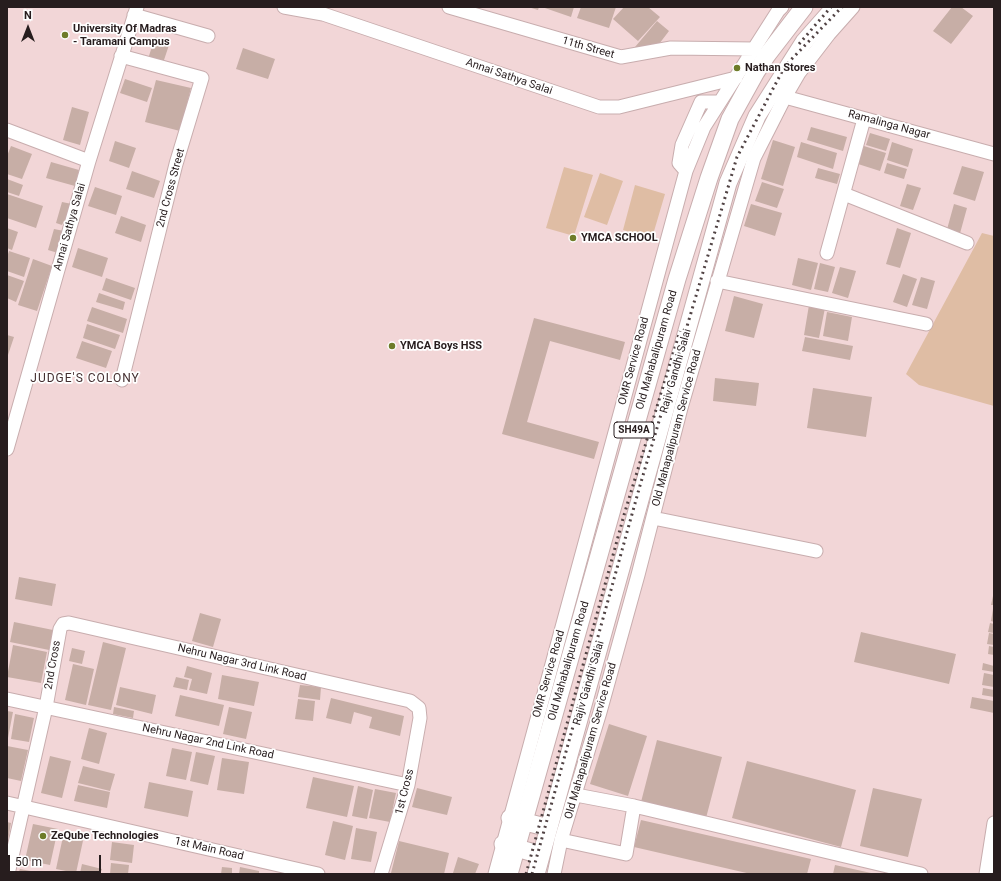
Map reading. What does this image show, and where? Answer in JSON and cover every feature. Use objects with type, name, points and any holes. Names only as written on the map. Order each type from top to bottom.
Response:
[{"type":"main road","name":"Old Mahabalipuram Road","points":[[509,874],[510,846],[517,820],[619,483],[677,279],[709,178],[730,119],[756,72],[767,55],[804,7]]},
{"type":"main road","name":"Rajiv Gandhi Salai","points":[[536,874],[728,183],[757,116],[779,94],[804,42],[835,7]]},
{"type":"main road","points":[[779,94],[794,81]]},
{"type":"main road","points":[[619,483],[642,491]]},
{"type":"main road","points":[[517,820],[549,828]]},
{"type":"main road","points":[[510,846],[541,855]]},
{"type":"street","name":"Annai Sathya Salai","points":[[284,7],[323,14],[599,107],[620,107],[736,78]]},
{"type":"street","name":"11th Street","points":[[449,7],[621,58],[671,48],[755,49]]},
{"type":"street","points":[[794,81],[829,34],[853,7]]},
{"type":"street","name":"OMR Service Road","points":[[517,820],[686,171],[704,128],[755,49],[777,8]]},
{"type":"street","name":"Annai Sathya Salai","points":[[7,449],[89,161],[135,11]]},
{"type":"street","points":[[135,11],[208,36]]},
{"type":"street","name":"2nd Cross Street","points":[[121,56],[202,78],[176,164],[122,380]]},
{"type":"street","name":"Ramalinga Nagar","points":[[779,94],[864,119],[994,154]]},
{"type":"street","name":"Old Mahapalipuram Service Road","points":[[554,874],[561,840],[576,795],[638,575],[681,408],[754,158],[779,94]]},
{"type":"street","points":[[827,253],[864,119]]},
{"type":"street","points":[[7,130],[89,161]]},
{"type":"street","points":[[844,194],[967,243]]},
{"type":"street","points":[[718,281],[926,324]]},
{"type":"street","points":[[653,518],[816,551]]},
{"type":"street","name":"Nehru Nagar 3rd Link Road","points":[[63,624],[69,623],[410,701],[419,708]]},
{"type":"street","name":"2nd Cross","points":[[23,807],[46,707],[60,629],[63,624]]},
{"type":"street","name":"Nehru Nagar 2nd Link Road","points":[[7,699],[408,786]]},
{"type":"street","name":"1st Cross","points":[[381,874],[408,786],[420,718],[419,708]]},
{"type":"street","points":[[576,795],[634,806],[921,874]]},
{"type":"street","name":"1st Main Road","points":[[7,803],[318,874]]},
{"type":"street","points":[[561,840],[626,854],[634,806]]},
{"type":"street","points":[[8,874],[23,807]]},
{"type":"street","points":[[986,874],[994,823]]},
{"type":"street","points":[[495,874],[510,846]]},
{"type":"shaded area","points":[[564,167],[593,175],[574,236],[546,228]]},
{"type":"shaded area","points":[[600,173],[623,181],[607,225],[584,217]]},
{"type":"shaded area","points":[[635,185],[665,194],[652,238],[623,230]]},
{"type":"shaded area","points":[[982,233],[994,236],[994,406],[919,385],[906,374]]},
{"type":"building","points":[[528,7],[539,7],[538,10]]},
{"type":"building","points":[[542,7],[574,7],[571,17]]},
{"type":"building","points":[[581,7],[616,7],[609,28],[577,18]]},
{"type":"building","points":[[624,7],[648,7],[660,17],[638,41],[613,19]]},
{"type":"building","points":[[952,7],[961,7],[973,16],[951,44],[933,31]]},
{"type":"building","points":[[657,21],[669,31],[656,48],[635,47]]},
{"type":"building","points":[[155,37],[170,42],[163,63],[148,59]]},
{"type":"building","points":[[243,48],[275,59],[268,79],[236,69]]},
{"type":"building","points":[[125,79],[152,88],[147,102],[120,93]]},
{"type":"building","points":[[156,80],[191,88],[180,131],[145,122]]},
{"type":"building","points":[[72,107],[89,112],[80,145],[63,140]]},
{"type":"building","points":[[811,127],[847,137],[843,151],[807,140]]},
{"type":"building","points":[[870,133],[890,139],[886,151],[866,145]]},
{"type":"building","points":[[773,140],[795,147],[783,186],[761,179]]},
{"type":"building","points":[[115,141],[136,148],[129,168],[109,161]]},
{"type":"building","points":[[801,142],[837,153],[833,169],[797,157]]},
{"type":"building","points":[[892,142],[913,149],[908,167],[887,160]]},
{"type":"building","points":[[11,146],[32,154],[22,179],[7,174],[7,156]]},
{"type":"building","points":[[864,146],[886,153],[880,171],[858,164]]},
{"type":"building","points":[[51,162],[79,170],[75,186],[46,178]]},
{"type":"building","points":[[887,163],[907,169],[904,179],[884,173]]},
{"type":"building","points":[[962,166],[984,172],[975,201],[953,194]]},
{"type":"building","points":[[818,168],[840,174],[837,184],[815,178]]},
{"type":"building","points":[[132,171],[160,181],[154,198],[126,189]]},
{"type":"building","points":[[7,179],[23,185],[19,196],[7,192]]},
{"type":"building","points":[[762,182],[784,189],[777,208],[755,201]]},
{"type":"building","points":[[907,184],[921,188],[913,210],[900,206]]},
{"type":"building","points":[[95,187],[122,196],[116,215],[88,206]]},
{"type":"building","points":[[7,194],[43,206],[36,228],[7,218]]},
{"type":"building","points":[[62,202],[72,204],[67,222],[64,221],[62,225],[56,223]]},
{"type":"building","points":[[751,204],[782,213],[775,236],[744,226]]},
{"type":"building","points":[[954,204],[967,208],[959,237],[946,233]]},
{"type":"building","points":[[121,216],[146,225],[141,242],[115,233]]},
{"type":"building","points":[[7,228],[18,232],[12,250],[7,248]]},
{"type":"building","points":[[897,228],[911,233],[900,268],[886,264]]},
{"type":"building","points":[[54,229],[64,231],[58,253],[48,250]]},
{"type":"building","points":[[78,248],[108,258],[102,277],[72,267]]},
{"type":"building","points":[[9,251],[30,258],[24,277],[7,271],[7,257]]},
{"type":"building","points":[[798,258],[818,263],[811,290],[792,285]]},
{"type":"building","points":[[33,259],[52,266],[37,311],[18,305]]},
{"type":"building","points":[[820,263],[835,267],[828,292],[814,289]]},
{"type":"building","points":[[840,267],[856,271],[848,298],[832,293]]},
{"type":"building","points":[[903,274],[917,279],[907,307],[893,302]]},
{"type":"building","points":[[7,275],[24,281],[16,302],[7,298]]},
{"type":"building","points":[[921,277],[935,281],[927,309],[912,305]]},
{"type":"building","points":[[106,278],[135,288],[131,300],[102,290]]},
{"type":"building","points":[[99,293],[125,302],[123,310],[96,302]]},
{"type":"building","points":[[734,296],[763,304],[754,338],[725,331]]},
{"type":"building","points":[[809,305],[825,308],[819,338],[804,335]]},
{"type":"building","points":[[92,307],[127,319],[123,333],[87,321]]},
{"type":"building","points":[[827,312],[852,317],[848,341],[823,336]]},
{"type":"building","points":[[534,318],[625,342],[620,360],[550,341],[527,422],[599,442],[594,459],[502,434]]},
{"type":"building","points":[[87,324],[120,335],[115,349],[83,338]]},
{"type":"building","points":[[7,335],[14,337],[7,358]]},
{"type":"building","points":[[805,337],[853,346],[850,360],[802,351]]},
{"type":"building","points":[[82,341],[112,351],[106,368],[76,358]]},
{"type":"building","points":[[715,378],[759,383],[756,406],[713,401]]},
{"type":"building","points":[[813,388],[872,397],[866,437],[807,428]]},
{"type":"building","points":[[19,577],[56,584],[52,606],[15,599]]},
{"type":"building","points":[[993,596],[994,605],[991,605]]},
{"type":"building","points":[[994,609],[994,622],[991,621]]},
{"type":"building","points":[[200,613],[221,619],[213,647],[192,641]]},
{"type":"building","points":[[14,622],[53,630],[49,650],[10,642]]},
{"type":"building","points":[[990,623],[994,624],[994,633],[988,632]]},
{"type":"building","points":[[861,632],[956,654],[949,684],[854,662]]},
{"type":"building","points":[[989,633],[994,634],[994,645],[987,644]]},
{"type":"building","points":[[103,642],[126,648],[111,710],[88,705]]},
{"type":"building","points":[[13,645],[47,652],[41,683],[7,677]]},
{"type":"building","points":[[989,646],[994,647],[994,655],[988,654]]},
{"type":"building","points":[[72,648],[85,651],[82,664],[69,661]]},
{"type":"building","points":[[983,663],[994,666],[994,672],[982,670]]},
{"type":"building","points":[[73,664],[94,669],[86,705],[65,700]]},
{"type":"building","points":[[187,666],[212,673],[207,694],[189,690],[192,679],[184,677]]},
{"type":"building","points":[[984,673],[994,675],[994,687],[982,685]]},
{"type":"building","points":[[222,675],[259,682],[254,706],[218,699]]},
{"type":"building","points":[[176,677],[189,680],[187,690],[173,687]]},
{"type":"building","points":[[300,685],[321,687],[320,700],[298,697]]},
{"type":"building","points":[[120,687],[156,695],[152,714],[116,705]]},
{"type":"building","points":[[983,688],[994,690],[994,697],[982,695]]},
{"type":"building","points":[[180,695],[224,705],[219,726],[175,716]]},
{"type":"building","points":[[972,697],[994,701],[994,713],[970,708]]},
{"type":"building","points":[[331,698],[404,716],[400,736],[369,728],[372,717],[354,712],[351,724],[326,718]]},
{"type":"building","points":[[298,699],[315,701],[313,721],[295,719]]},
{"type":"building","points":[[114,707],[134,711],[133,718],[113,714]]},
{"type":"building","points":[[229,707],[252,712],[246,739],[223,734]]},
{"type":"building","points":[[7,711],[13,712],[8,738],[7,738]]},
{"type":"building","points":[[15,714],[34,718],[29,742],[11,739]]},
{"type":"building","points":[[609,724],[647,736],[628,796],[590,784]]},
{"type":"building","points":[[89,728],[107,733],[99,764],[81,759]]},
{"type":"building","points":[[657,740],[722,757],[706,818],[641,802]]},
{"type":"building","points":[[7,746],[28,750],[21,781],[7,778]]},
{"type":"building","points":[[172,748],[192,752],[186,780],[166,776]]},
{"type":"building","points":[[196,752],[215,756],[208,785],[190,781]]},
{"type":"building","points":[[50,756],[71,761],[62,798],[41,793]]},
{"type":"building","points":[[222,758],[249,762],[244,794],[217,790]]},
{"type":"building","points":[[747,761],[856,790],[841,847],[732,818]]},
{"type":"building","points":[[83,766],[115,774],[110,791],[78,783]]},
{"type":"building","points":[[313,777],[354,786],[347,817],[306,808]]},
{"type":"building","points":[[149,782],[193,791],[188,817],[144,808]]},
{"type":"building","points":[[78,785],[110,792],[107,808],[74,801]]},
{"type":"building","points":[[358,786],[373,790],[367,819],[352,816]]},
{"type":"building","points":[[417,788],[452,797],[447,815],[412,807]]},
{"type":"building","points":[[873,788],[922,799],[908,857],[860,846]]},
{"type":"building","points":[[375,789],[396,793],[390,822],[369,818]]},
{"type":"building","points":[[641,820],[811,859],[807,874],[751,874],[634,847]]},
{"type":"building","points":[[333,821],[353,826],[345,860],[325,855]]},
{"type":"building","points":[[7,822],[11,823],[8,840],[7,840]]},
{"type":"building","points":[[33,824],[58,829],[50,865],[25,860]]},
{"type":"building","points":[[356,828],[377,832],[371,862],[351,859]]},
{"type":"building","points":[[64,832],[84,836],[76,873],[56,869]]},
{"type":"building","points":[[399,841],[449,853],[444,874],[391,873]]},
{"type":"building","points":[[112,842],[134,845],[132,863],[110,860]]},
{"type":"building","points":[[458,857],[479,864],[475,874],[453,873]]},
{"type":"building","points":[[111,863],[129,865],[128,874],[110,874]]},
{"type":"building","points":[[82,864],[102,869],[100,874],[80,873]]},
{"type":"building","points":[[835,865],[871,873],[871,874],[833,874]]},
{"type":"building","points":[[222,867],[232,868],[232,874],[221,874]]},
{"type":"building","points":[[240,867],[259,871],[259,874],[239,874]]},
{"type":"building","points":[[20,869],[41,873],[41,874],[18,874]]},
{"type":"railway","points":[[799,44],[831,7]]},
{"type":"railway","points":[[532,874],[639,489],[737,157],[785,66],[842,7]]},
{"type":"railway","points":[[526,874],[624,515],[680,331]]},
{"type":"place","name":"University Of Madras - Taramani Campus","points":[[65,35]]},
{"type":"place","name":"Nathan Stores","points":[[737,68]]},
{"type":"place","name":"YMCA SCHOOL","points":[[573,238]]},
{"type":"place","name":"YMCA Boys HSS","points":[[392,346]]},
{"type":"place","name":"ZeQube Technologies","points":[[43,836]]},
{"type":"district","name":"JUDGE'S COLONY","points":[[85,379]]}]
